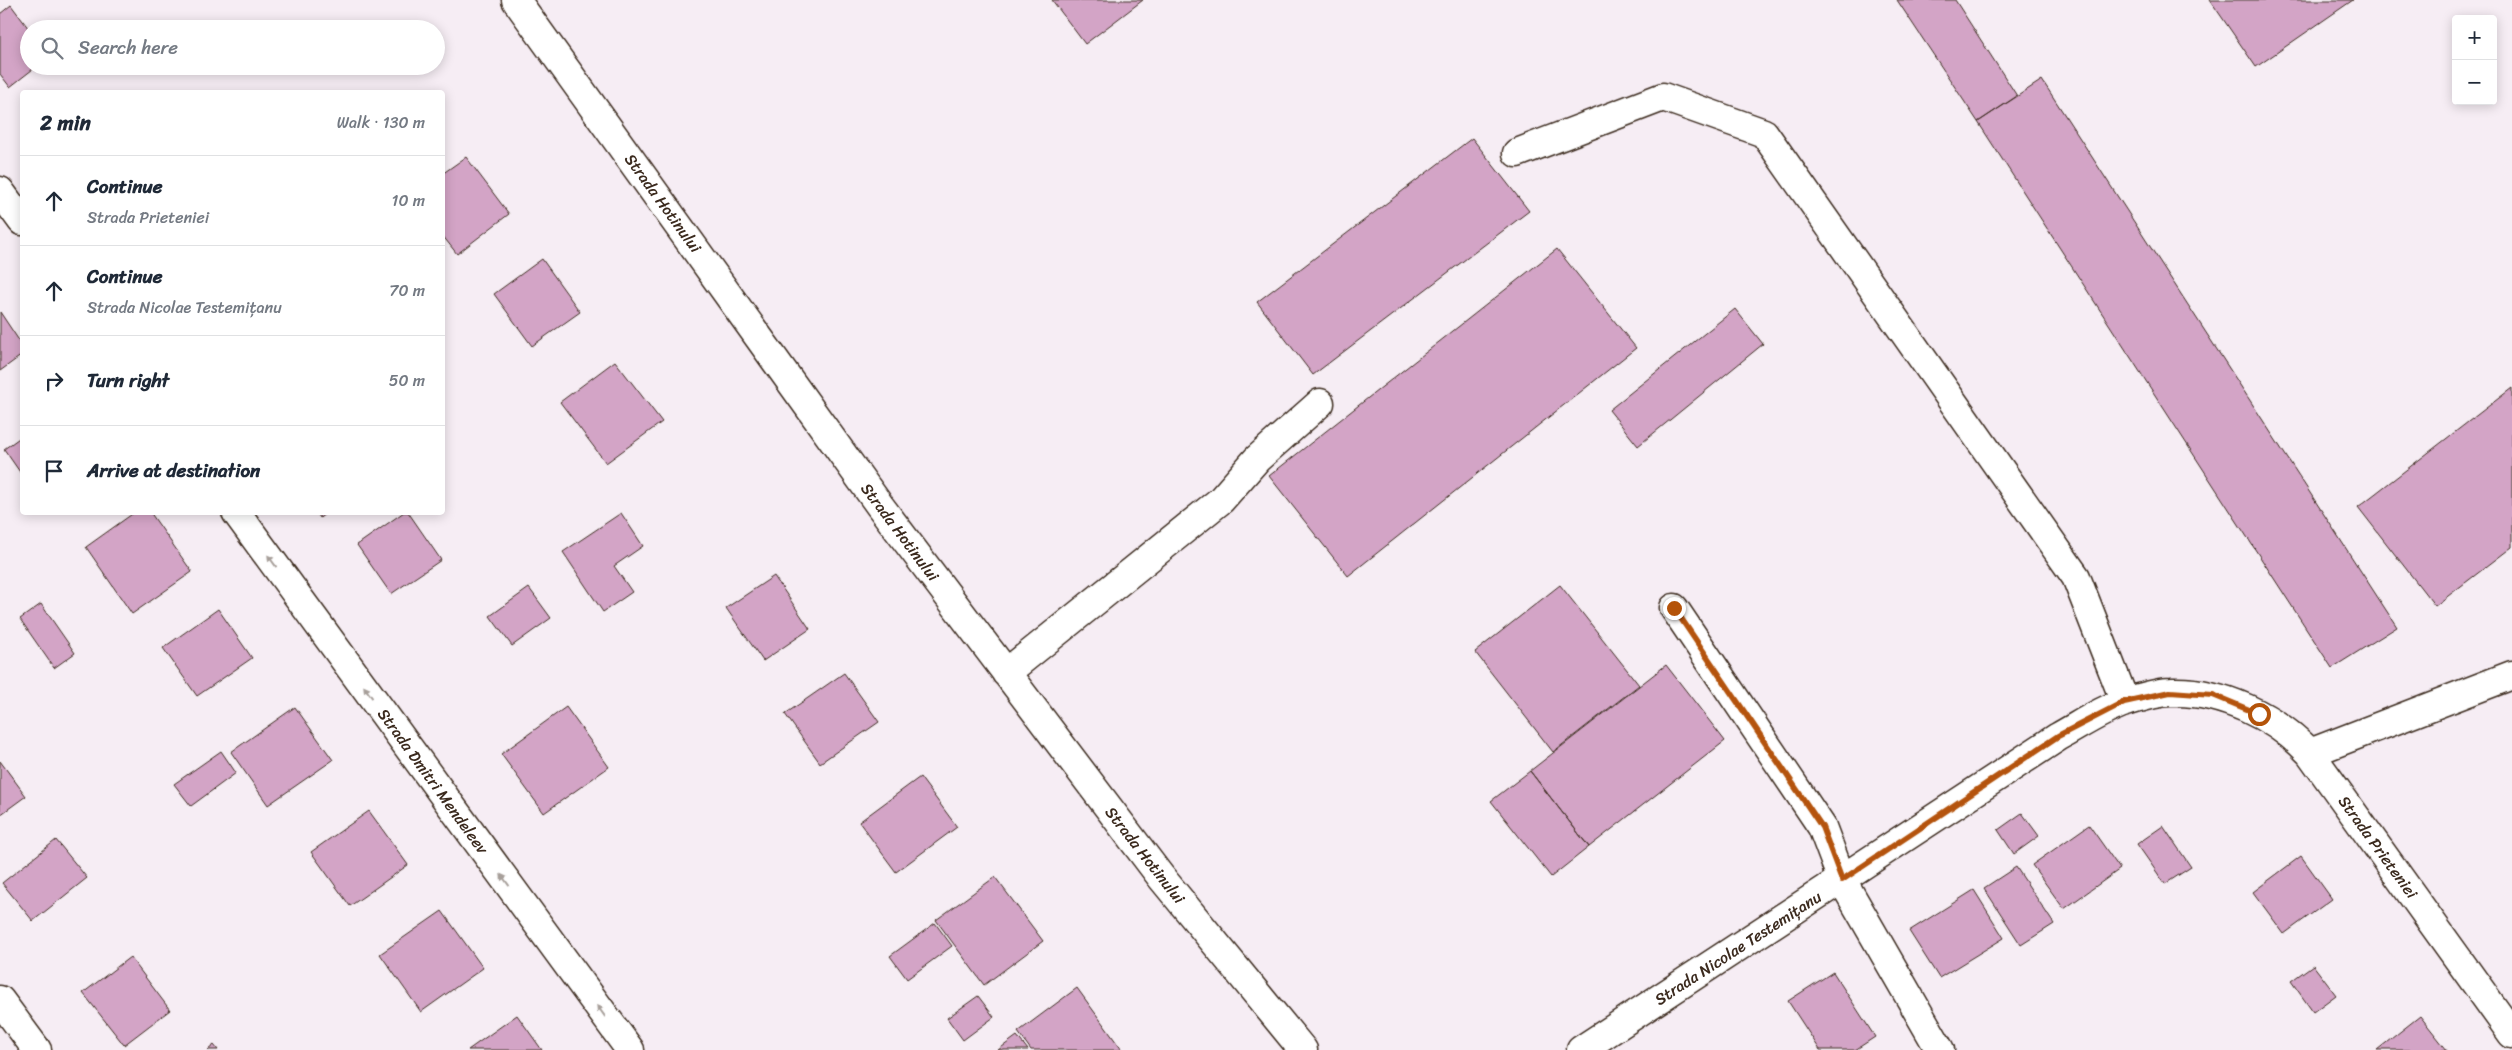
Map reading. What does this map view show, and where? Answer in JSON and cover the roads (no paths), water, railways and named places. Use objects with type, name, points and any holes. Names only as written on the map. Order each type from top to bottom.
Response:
[{"type":"street","name":"Strada Hotinului","points":[[516,0],[880,506],[1161,877],[1303,1050]]},
{"type":"street","points":[[1517,153],[1663,97],[1764,134],[2076,576],[2124,702]]},
{"type":"street","points":[[0,191],[20,218]]},
{"type":"street","points":[[1006,672],[1221,500],[1257,459],[1320,403]]},
{"type":"street","name":"Strada Dmitri Mendeleev","points":[[238,515],[630,1050]]},
{"type":"street","points":[[1674,608],[1822,827],[1842,880],[1940,1050]]},
{"type":"street","points":[[2310,753],[2512,675]]},
{"type":"street","name":"Strada Nicolae Testemițanu","points":[[1581,1050],[1842,880],[2058,736],[2124,702],[2170,692],[2213,695]]},
{"type":"street","name":"Strada Prieteniei","points":[[2213,695],[2259,714],[2300,742],[2310,753],[2512,1034]]},
{"type":"street","points":[[0,1000],[37,1050]]}]
